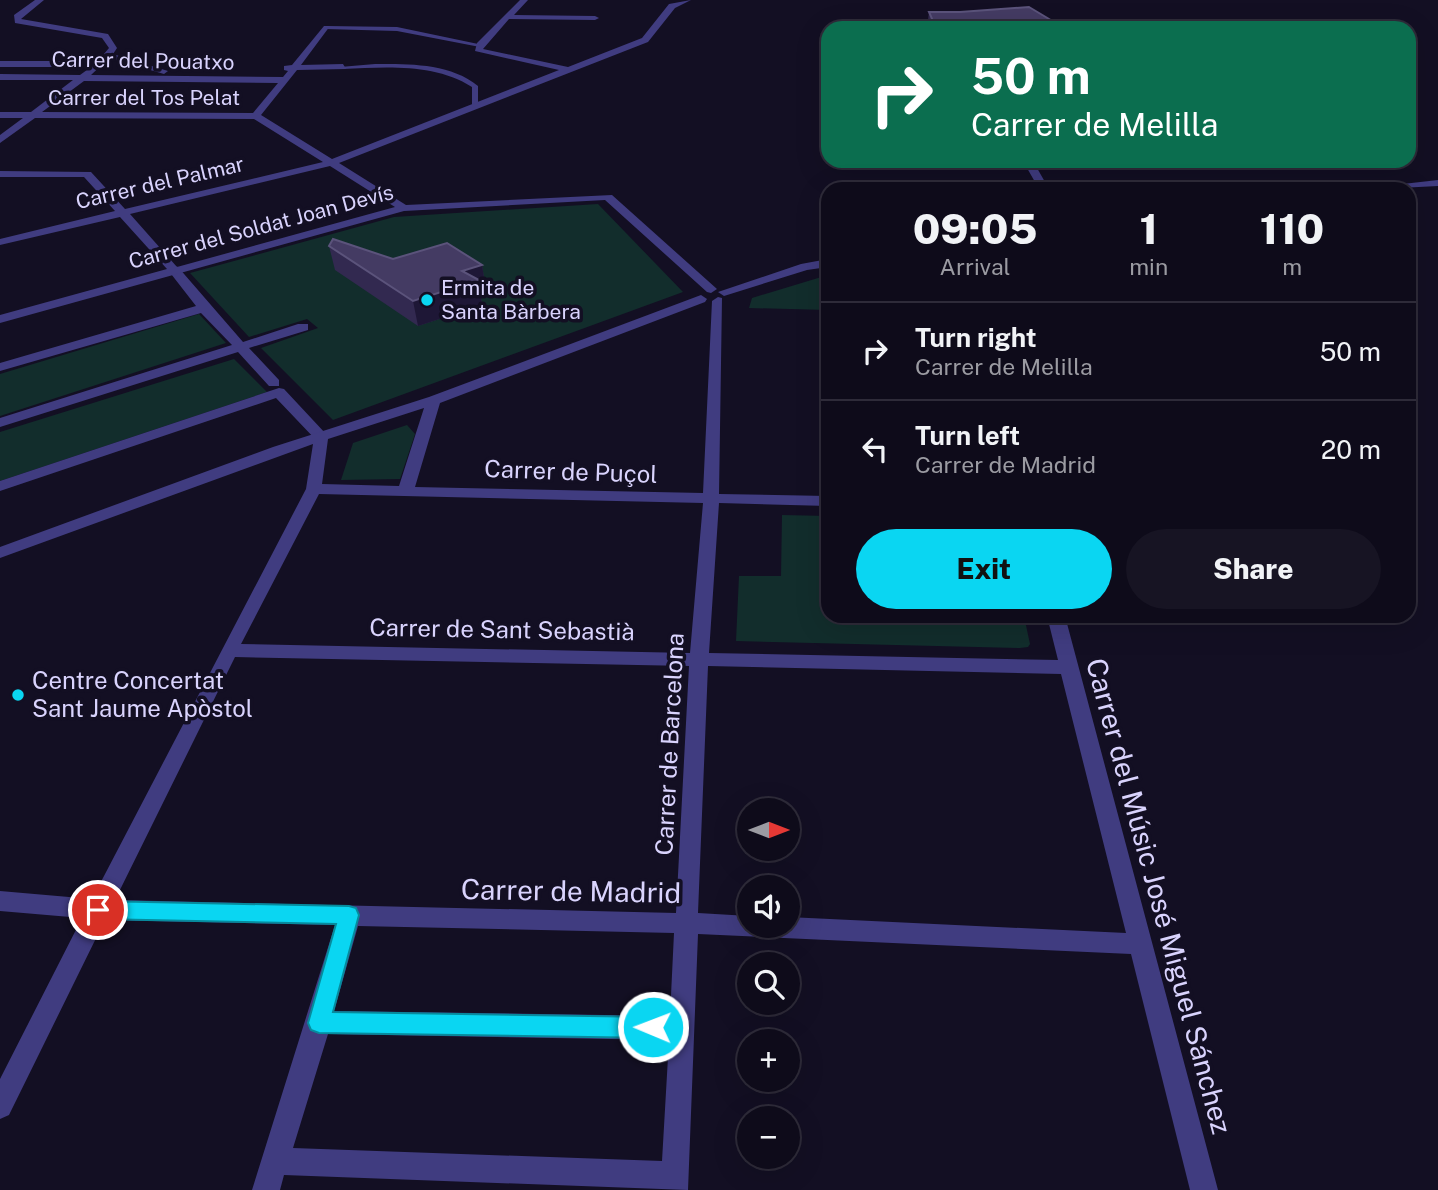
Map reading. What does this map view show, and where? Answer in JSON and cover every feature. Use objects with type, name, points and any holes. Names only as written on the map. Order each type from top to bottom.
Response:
[{"type":"street","points":[[0,140],[100,64],[113,48],[105,36],[18,21],[17,17],[40,0]]},
{"type":"street","points":[[524,0],[480,45],[480,51],[569,70]]},
{"type":"street","name":"Carrer del Palmar","points":[[0,242],[330,163],[645,40],[673,6],[687,0]]},
{"type":"street","points":[[505,17],[595,18]]},
{"type":"street","points":[[6,26],[25,23]]},
{"type":"street","points":[[327,27],[256,116],[404,208]]},
{"type":"street","points":[[107,55],[159,72],[222,69]]},
{"type":"street","name":"Carrer del Pouatxo","points":[[0,64],[100,64]]},
{"type":"street","points":[[271,68],[343,67]]},
{"type":"street","name":"Carrer del Pouatxo","points":[[0,77],[285,80]]},
{"type":"street","name":"Carrer del Tos Pelat","points":[[0,115],[256,116]]},
{"type":"street","points":[[0,174],[87,174],[123,211],[204,307],[274,383]]},
{"type":"street","points":[[1416,185],[1438,183]]},
{"type":"street","name":"Carrer del Soldat Joan Devís","points":[[0,319],[404,208],[608,197],[713,295]]},
{"type":"street","points":[[0,553],[321,437],[434,400],[713,295],[821,264]]},
{"type":"street","name":"Carrer de Barcelona","points":[[674,1182],[699,658],[711,498],[713,295]]},
{"type":"street","points":[[0,368],[204,307]]},
{"type":"street","points":[[0,423],[303,327]]},
{"type":"street","points":[[0,486],[279,392],[321,437]]},
{"type":"street","points":[[406,490],[434,400]]},
{"type":"street","points":[[0,1105],[229,650],[314,489],[321,437]]},
{"type":"street","name":"Carrer de Puçol","points":[[314,489],[821,501]]},
{"type":"street","name":"Carrer del Músic José Miguel Sánchez","points":[[1058,623],[1204,1190]]},
{"type":"street","name":"Carrer de Sant Sebastià","points":[[229,650],[1068,667]]},
{"type":"street","name":"Carrer de Madrid","points":[[0,901],[98,910],[687,923],[1140,944]]},
{"type":"street","points":[[266,1190],[319,1023],[349,915]]},
{"type":"street","points":[[319,1023],[681,1028]]},
{"type":"street","points":[[275,1161],[674,1182]]},
{"type":"lane","points":[[327,27],[397,29],[480,45]]},
{"type":"lane","points":[[343,67],[443,71],[466,78],[475,86],[475,107]]},
{"type":"green space","points":[[598,204],[683,292],[333,420],[261,348],[318,328],[307,319],[249,337],[190,273],[394,217]]},
{"type":"green space","points":[[821,277],[821,310],[749,308],[752,298]]},
{"type":"green space","points":[[199,314],[226,343],[0,416],[0,374]]},
{"type":"green space","points":[[234,359],[267,392],[0,481],[0,432]]},
{"type":"green space","points":[[407,425],[415,434],[400,479],[341,480],[353,443]]},
{"type":"green space","points":[[782,515],[821,516],[821,623],[1026,623],[1030,644],[1020,648],[736,641],[739,576],[781,576]]},
{"type":"building","points":[[1029,7],[1052,21],[933,21],[929,12]]},
{"type":"building","points":[[333,239],[393,259],[447,243],[482,265],[462,271],[479,280],[413,301],[329,246]]},
{"type":"place","name":"Ermita de Santa Bàrbera","points":[[427,300]]},
{"type":"place","name":"Centre Concertat Sant Jaume Apòstol","points":[[18,695]]},
{"type":"route","points":[[98,910],[349,915],[319,1023],[653,1027]]}]
